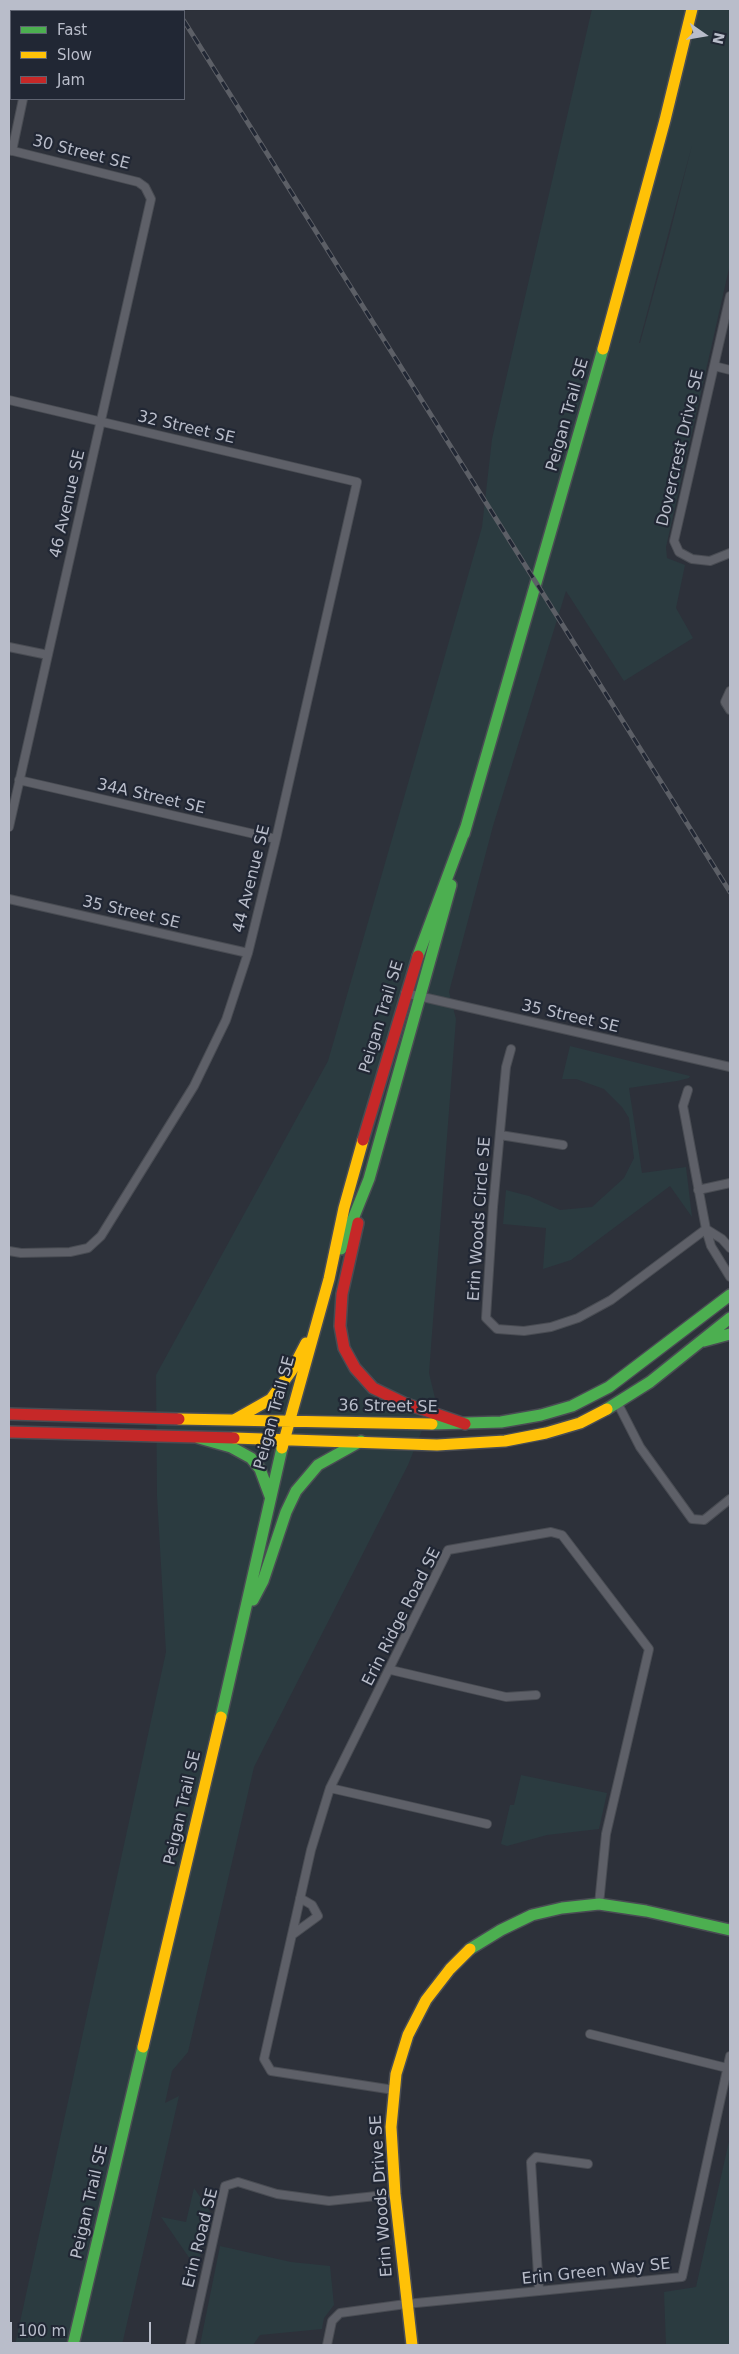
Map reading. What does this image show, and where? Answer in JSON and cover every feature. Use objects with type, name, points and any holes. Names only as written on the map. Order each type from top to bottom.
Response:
[{"type":"main road","name":"Peigan Trail SE","points":[[329,1279],[369,1179],[421,998],[466,827],[538,586],[606,339],[665,120],[692,9]]},
{"type":"main road","name":"Peigan Trail SE","points":[[73,2345],[245,1616],[270,1496],[329,1279],[344,1208],[404,993],[466,827]]},
{"type":"main road","points":[[369,1179],[342,1294],[340,1326],[344,1348],[356,1368],[373,1388],[404,1403],[464,1424]]},
{"type":"main road","name":"36 Street SE","points":[[9,1414],[289,1422],[464,1424],[502,1422],[541,1415],[572,1406],[609,1387],[642,1364],[730,1295]]},
{"type":"main road","points":[[9,1432],[361,1441],[437,1445],[505,1441],[546,1433],[580,1423],[618,1404],[650,1382],[730,1318]]},
{"type":"main road","points":[[234,1420],[271,1399],[292,1370],[317,1321]]},
{"type":"main road","points":[[700,1342],[730,1334]]},
{"type":"main road","points":[[199,1438],[231,1447],[251,1458],[260,1469],[270,1496]]},
{"type":"main road","points":[[245,1616],[263,1581],[286,1512],[296,1491],[318,1465],[361,1441]]},
{"type":"main road","name":"Erin Woods Drive SE","points":[[412,2345],[395,2194],[391,2127],[394,2090],[408,2035],[426,2000],[471,1948],[501,1930],[532,1915],[562,1908],[599,1904],[646,1911],[730,1930]]},
{"type":"street","points":[[10,150],[23,100]]},
{"type":"street","name":"30 Street SE","points":[[10,150],[138,182],[146,188]]},
{"type":"street","name":"46 Avenue SE","points":[[9,827],[151,199],[146,188]]},
{"type":"street","name":"Dovercrest Drive SE","points":[[730,296],[674,542],[679,552],[692,559],[710,561],[730,553]]},
{"type":"street","points":[[714,366],[730,370]]},
{"type":"street","name":"32 Street SE","points":[[9,400],[357,482]]},
{"type":"street","name":"44 Avenue SE","points":[[9,1251],[20,1253],[70,1252],[88,1248],[101,1236],[194,1086],[226,1020],[248,953],[276,839],[357,482]]},
{"type":"street","points":[[9,647],[48,655]]},
{"type":"street","points":[[730,691],[725,702],[730,710]]},
{"type":"street","name":"34A Street SE","points":[[19,780],[276,839]]},
{"type":"street","name":"35 Street SE","points":[[9,899],[248,953]]},
{"type":"street","name":"35 Street SE","points":[[404,993],[730,1066]]},
{"type":"street","name":"Erin Woods Circle SE","points":[[511,1049],[506,1067],[493,1207],[486,1318],[497,1329],[524,1331],[578,1318],[611,1300],[706,1229]]},
{"type":"street","points":[[688,1090],[683,1106],[706,1229],[711,1246],[730,1277]]},
{"type":"street","points":[[500,1135],[563,1145]]},
{"type":"street","points":[[698,1190],[730,1183]]},
{"type":"street","points":[[706,1229],[722,1239],[730,1248]]},
{"type":"street","points":[[618,1404],[640,1447],[692,1519],[704,1520],[730,1499]]},
{"type":"street","name":"Erin Ridge Road SE","points":[[394,2090],[271,2071],[264,2058],[311,1850],[330,1788],[448,1550],[551,1532],[562,1535],[650,1649],[606,1834],[599,1904]]},
{"type":"street","points":[[390,1670],[506,1697],[536,1695]]},
{"type":"street","points":[[330,1788],[487,1824]]},
{"type":"street","points":[[292,1935],[318,1916],[312,1905],[300,1898]]},
{"type":"street","points":[[590,2034],[727,2068]]},
{"type":"street","name":"Erin Green Way SE","points":[[327,2345],[332,2321],[340,2313],[406,2304],[682,2277],[730,2056]]},
{"type":"street","points":[[539,2291],[531,2162],[536,2157],[588,2164]]},
{"type":"street","name":"Erin Road SE","points":[[190,2345],[225,2186],[238,2182],[277,2194],[329,2201],[395,2194]]},
{"type":"shaded area","points":[[592,9],[730,9],[730,264],[666,547],[667,558],[685,565],[676,608],[693,638],[624,681],[566,591],[493,826],[449,992],[456,1019],[429,1373],[435,1398],[408,1465],[254,1767],[188,2052],[172,2071],[165,2103],[179,2096],[122,2345],[15,2345],[166,1652],[157,1496],[156,1375],[328,1061],[482,527],[492,439]],"holes":[[[692,145],[640,343],[639,343]]]},
{"type":"shaded area","points":[[570,1046],[690,1076],[689,1078],[677,1081],[629,1088],[642,1173],[686,1167],[692,1217],[670,1186],[571,1260],[543,1269],[546,1228],[503,1224],[506,1190],[529,1196],[560,1210],[592,1207],[624,1178],[634,1158],[629,1118],[622,1107],[604,1089],[576,1079],[562,1079]]},
{"type":"shaded area","points":[[521,1775],[607,1793],[599,1829],[547,1835],[507,1846],[501,1844],[510,1805],[514,1805]]},
{"type":"shaded area","points":[[730,2137],[730,2345],[666,2345],[664,2292],[696,2287]]},
{"type":"shaded area","points":[[194,2188],[211,2213],[197,2269],[161,2217],[186,2222]]},
{"type":"shaded area","points":[[220,2246],[291,2262],[330,2266],[334,2305],[324,2318],[322,2329],[260,2335],[253,2345],[200,2345]]},
{"type":"railway","points":[[185,23],[730,892]]},
{"type":"traffic: fast","points":[[464,834],[603,349]]},
{"type":"traffic: fast","points":[[418,956],[466,827]]},
{"type":"traffic: fast","points":[[341,1249],[369,1179],[451,885]]},
{"type":"traffic: fast","points":[[432,1424],[501,1422],[541,1415],[572,1406],[609,1387],[730,1295]]},
{"type":"traffic: fast","points":[[607,1409],[650,1382],[730,1318]]},
{"type":"traffic: fast","points":[[704,1341],[730,1334]]},
{"type":"traffic: fast","points":[[199,1438],[231,1447],[251,1458],[260,1469],[270,1496]]},
{"type":"traffic: fast","points":[[253,1600],[263,1581],[286,1512],[296,1491],[318,1465],[361,1441]]},
{"type":"traffic: fast","points":[[221,1717],[282,1448]]},
{"type":"traffic: fast","points":[[470,1949],[501,1930],[532,1915],[562,1908],[599,1904],[646,1911],[730,1930]]},
{"type":"traffic: fast","points":[[73,2345],[143,2047]]},
{"type":"traffic: slow","points":[[603,349],[665,120],[692,9]]},
{"type":"traffic: slow","points":[[282,1448],[329,1279],[344,1208],[363,1140]]},
{"type":"traffic: slow","points":[[234,1420],[271,1399],[292,1370],[306,1343]]},
{"type":"traffic: slow","points":[[234,1438],[437,1445],[505,1441],[546,1433],[580,1423],[607,1409]]},
{"type":"traffic: slow","points":[[179,1419],[432,1424]]},
{"type":"traffic: slow","points":[[143,2047],[221,1717]]},
{"type":"traffic: slow","points":[[412,2345],[395,2194],[391,2127],[396,2074],[408,2035],[426,2000],[450,1969],[470,1949]]},
{"type":"traffic: jam","points":[[363,1140],[418,956]]},
{"type":"traffic: jam","points":[[358,1223],[342,1294],[340,1326],[344,1348],[355,1368],[373,1388],[404,1403],[465,1424]]},
{"type":"traffic: jam","points":[[9,1414],[179,1419]]},
{"type":"traffic: jam","points":[[9,1432],[234,1438]]}]
